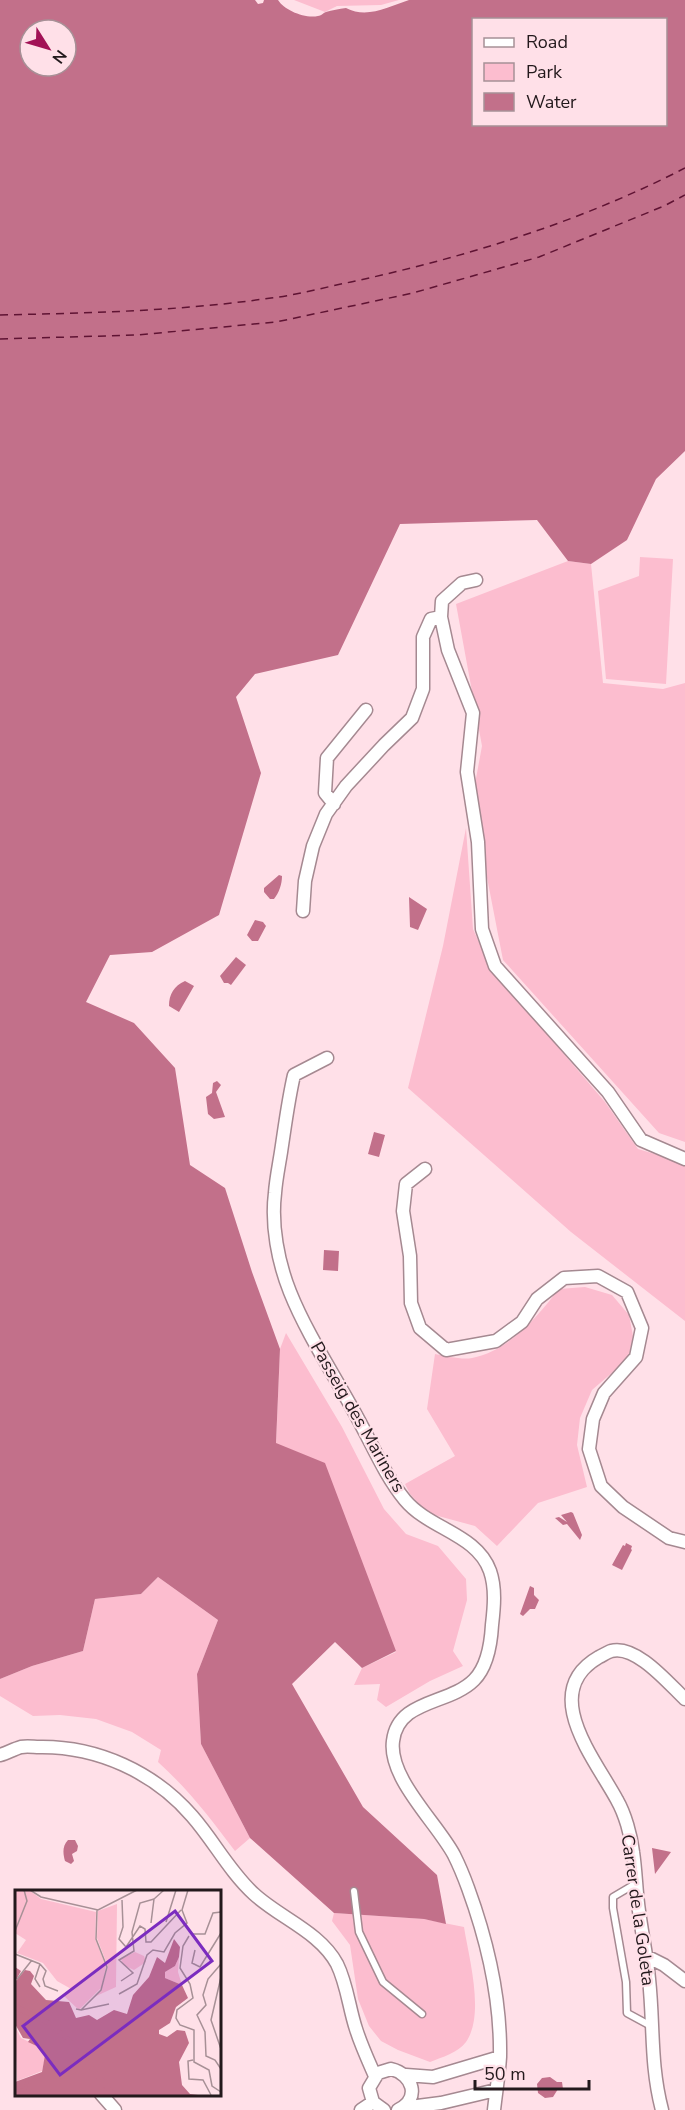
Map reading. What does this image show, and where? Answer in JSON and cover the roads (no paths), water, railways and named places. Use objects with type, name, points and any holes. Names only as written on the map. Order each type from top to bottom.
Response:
[{"type":"street","points":[[476,580],[462,583],[442,601],[441,617],[448,650],[473,713],[467,772],[478,842],[482,929],[495,966],[608,1092],[641,1140],[685,1159]]},
{"type":"street","points":[[303,911],[305,881],[313,846],[326,814],[354,778],[412,718],[423,689],[423,637],[430,619],[441,617]]},
{"type":"street","points":[[334,804],[325,793],[327,758],[366,710]]},
{"type":"street","name":"Passeig des Mariners","points":[[327,1058],[294,1075],[287,1101],[274,1192],[277,1243],[290,1291],[315,1344],[389,1478],[407,1502],[424,1519],[478,1550],[491,1571],[495,1600],[486,1662],[473,1681],[410,1711],[395,1728],[392,1745],[396,1768],[454,1855],[468,1888],[490,1966],[498,2019],[500,2057]]},
{"type":"street","points":[[425,1169],[406,1184],[403,1211],[410,1256],[411,1303],[420,1328],[446,1350],[496,1341],[522,1322],[537,1299],[564,1278],[598,1276],[627,1292],[642,1328],[636,1357],[604,1393],[593,1419],[589,1449],[601,1486],[623,1507],[669,1538],[685,1542]]},
{"type":"street","name":"Carrer de la Goleta","points":[[662,2110],[654,2076],[649,1977],[635,1884],[633,1851],[618,1802],[579,1734],[573,1713],[571,1693],[582,1671],[613,1650],[631,1652],[685,1699]]},
{"type":"street","points":[[0,1755],[21,1747],[56,1746],[90,1752],[129,1767],[171,1796],[192,1816],[235,1875],[254,1894],[324,1947],[337,1964],[356,2029],[375,2076]]},
{"type":"street","points":[[646,1956],[664,1965],[685,1981]]},
{"type":"street","points":[[384,2110],[372,2102],[369,2088],[375,2076],[384,2070],[391,2069],[405,2075],[433,2077],[500,2057],[494,2110]]},
{"type":"street","points":[[400,2109],[407,2103],[412,2091],[405,2075]]},
{"type":"street","points":[[400,2109],[441,2103],[496,2090]]},
{"type":"street","points":[[102,2095],[115,2110]]},
{"type":"street","points":[[361,2110],[372,2102]]},
{"type":"lane","points":[[635,1884],[613,1897],[613,1908],[626,1982],[627,2013],[652,2027]]},
{"type":"lane","points":[[354,1891],[359,1932],[383,1982],[422,2014]]},
{"type":"water","points":[[0,0],[255,0],[258,4],[263,3],[264,0],[278,0],[295,13],[313,17],[346,8],[370,12],[409,0],[685,0],[685,451],[656,479],[627,540],[591,564],[568,561],[537,520],[400,524],[338,655],[255,674],[236,697],[261,773],[219,915],[152,952],[110,955],[86,1002],[134,1023],[175,1068],[190,1165],[225,1188],[280,1349],[276,1443],[325,1463],[396,1651],[362,1668],[335,1642],[292,1684],[363,1807],[437,1875],[446,1924],[424,1919],[334,1913],[250,1838],[201,1744],[197,1674],[218,1620],[158,1577],[141,1594],[95,1599],[83,1651],[32,1666],[0,1679]]},
{"type":"water","points":[[279,875],[282,876],[280,888],[274,899],[270,899],[264,892],[264,888]]},
{"type":"water","points":[[409,897],[427,909],[418,930],[410,927]]},
{"type":"water","points":[[255,920],[263,922],[266,926],[258,941],[252,941],[247,935]]},
{"type":"water","points":[[236,957],[246,965],[231,985],[224,983],[220,976]]},
{"type":"water","points":[[185,981],[194,986],[179,1012],[169,1006],[170,998],[175,988]]},
{"type":"water","points":[[217,1081],[221,1085],[216,1092],[225,1117],[214,1119],[208,1114],[206,1097],[212,1093],[213,1083]]},
{"type":"water","points":[[374,1132],[385,1135],[379,1157],[368,1154]]},
{"type":"water","points":[[324,1250],[339,1251],[338,1271],[323,1270]]},
{"type":"water","points":[[571,1512],[582,1535],[580,1540],[567,1524],[563,1525],[555,1518],[559,1517],[567,1522],[561,1515]]},
{"type":"water","points":[[626,1543],[632,1546],[632,1550],[622,1570],[612,1565]]},
{"type":"water","points":[[530,1586],[534,1588],[534,1595],[539,1600],[535,1609],[530,1609],[523,1616],[520,1614]]},
{"type":"water","points":[[68,1840],[75,1840],[78,1846],[77,1851],[72,1854],[74,1861],[71,1864],[65,1861],[64,1856],[64,1847]]},
{"type":"water","points":[[652,1848],[671,1852],[655,1874]]},
{"type":"water","points":[[550,2077],[557,2082],[562,2082],[563,2089],[558,2089],[553,2097],[545,2098],[538,2093],[537,2084],[542,2078]]}]
